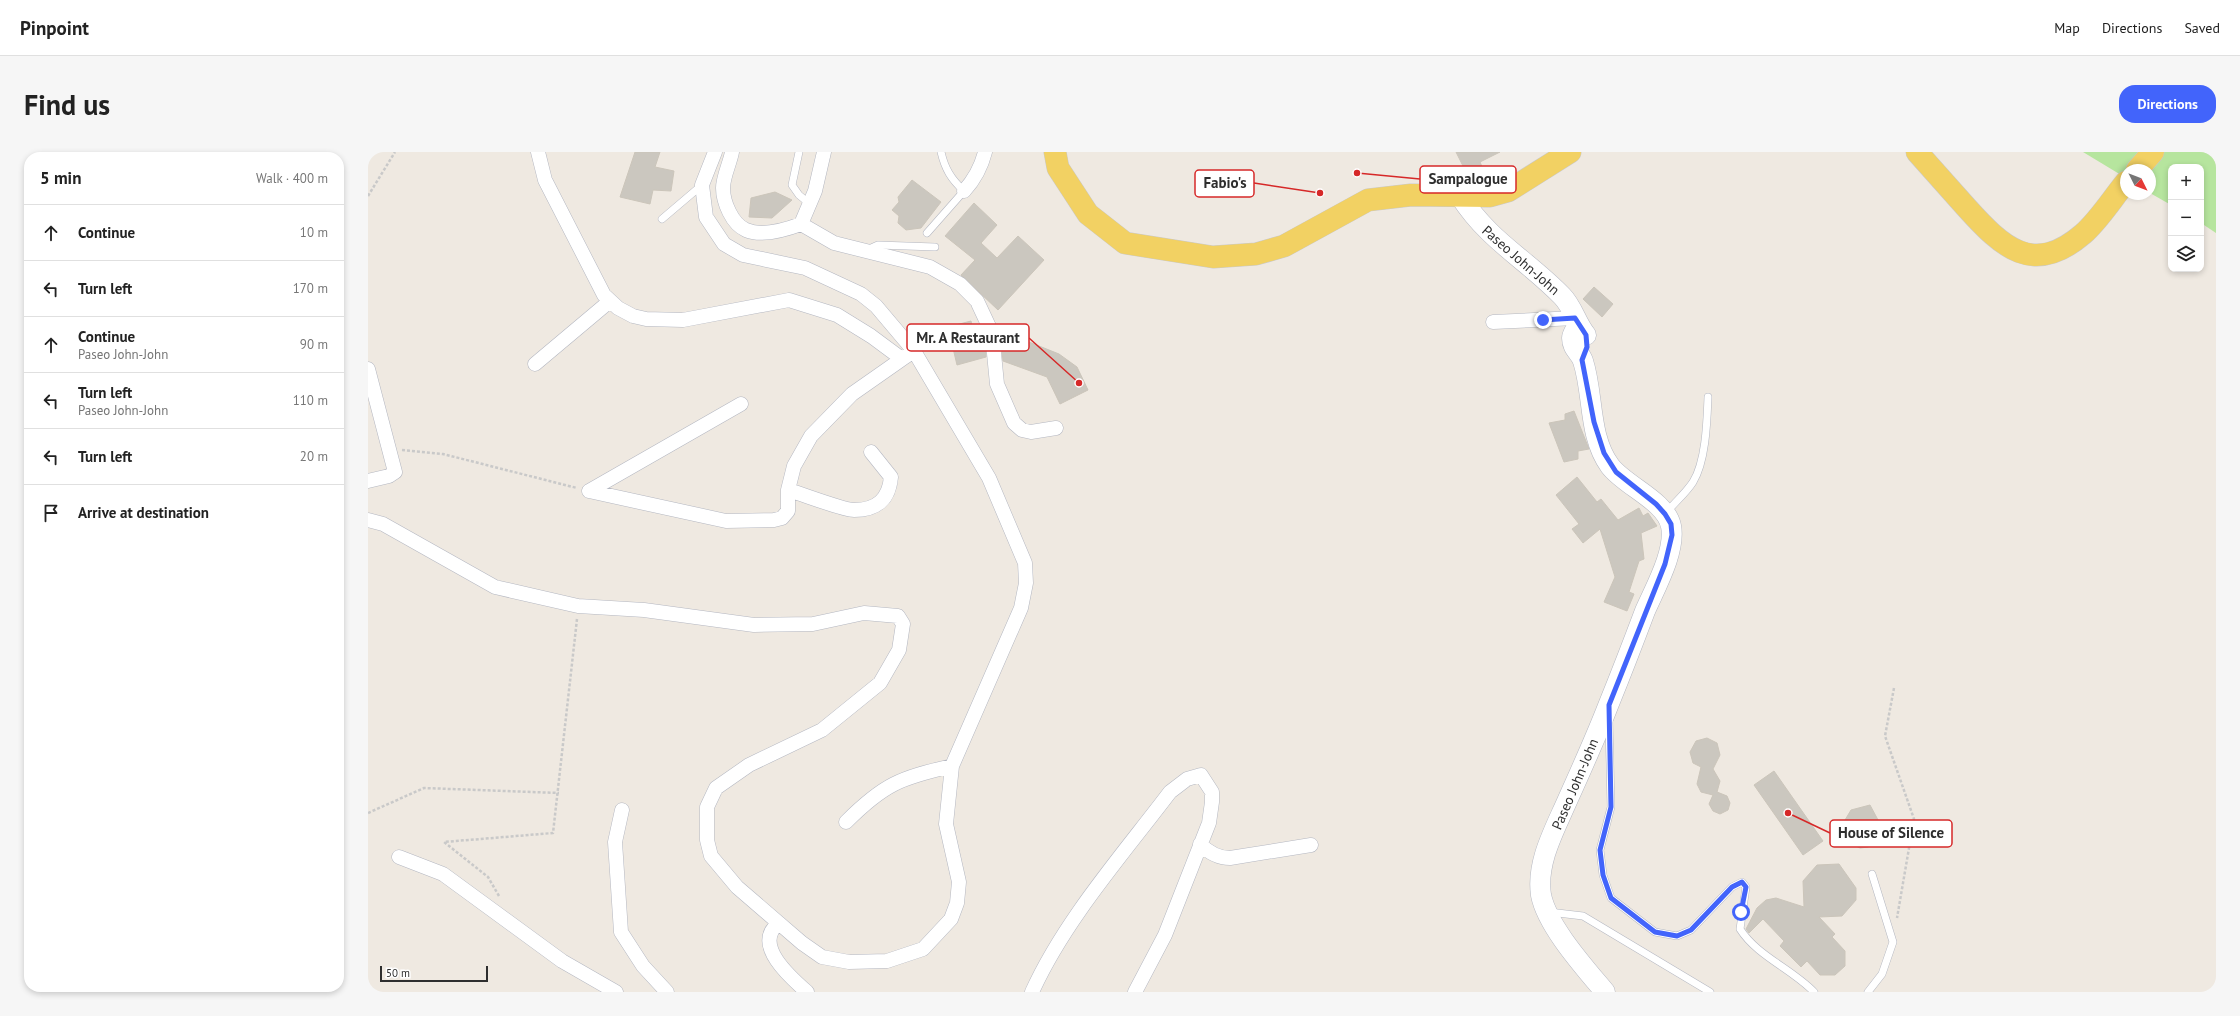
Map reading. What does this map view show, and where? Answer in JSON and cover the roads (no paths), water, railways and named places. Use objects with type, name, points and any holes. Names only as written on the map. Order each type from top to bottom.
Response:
[{"type":"main road","points":[[1055,152],[1058,168],[1088,214],[1125,243],[1213,257],[1256,254],[1284,246],[1368,200],[1411,196],[1490,196],[1508,191],[1570,152]]},
{"type":"main road","points":[[1916,152],[1984,227],[2012,250],[2022,253],[2048,254],[2065,247],[2084,233],[2120,189]]},
{"type":"main road","points":[[2142,164],[2153,152]]},
{"type":"street","points":[[538,152],[545,180],[604,295],[618,308],[633,316],[646,319],[683,320],[789,300],[837,315],[871,336],[902,359]]},
{"type":"street","points":[[368,520],[383,524],[495,587],[578,606],[644,610],[754,625],[814,624],[864,613],[898,616],[904,624],[899,650],[880,683],[822,730],[749,765],[716,788],[710,797],[707,807],[707,840],[711,856],[737,887],[778,924],[822,957],[849,962],[886,961],[923,949],[951,919],[957,903],[959,882],[946,824],[952,766],[1021,608],[1026,583],[1025,563],[989,478],[914,351],[876,306],[861,294],[805,268],[743,255],[724,244],[706,217],[702,185],[715,152]]},
{"type":"street","points":[[732,152],[723,187],[728,212],[746,230],[765,232],[783,230],[801,224],[810,204],[824,152]]},
{"type":"street","points":[[964,191],[975,179],[982,166],[985,152]]},
{"type":"street","name":"Paseo John-John","points":[[1460,196],[1472,214],[1489,234],[1562,296],[1577,321],[1572,337],[1573,349],[1582,360],[1594,422],[1609,465],[1665,514],[1671,524],[1672,535],[1670,550],[1609,705],[1544,859],[1540,876],[1542,896],[1546,912],[1566,942],[1605,992]]},
{"type":"street","points":[[801,224],[834,243],[930,266],[960,284],[977,301],[992,333],[998,384],[1014,423],[1022,430],[1031,432],[1056,428]]},
{"type":"street","points":[[535,364],[610,301]]},
{"type":"street","points":[[1493,322],[1577,321]]},
{"type":"street","points":[[741,404],[589,491],[732,521],[774,520],[782,518],[788,511],[788,490],[794,466],[811,436],[852,394],[914,351]]},
{"type":"street","points":[[368,369],[395,472],[389,476],[368,481]]},
{"type":"street","points":[[788,490],[853,511],[880,503],[887,497],[891,477],[871,452]]},
{"type":"street","points":[[846,822],[870,798],[886,787],[911,775],[952,766]]},
{"type":"street","points":[[1032,992],[1039,976],[1073,921],[1170,792],[1186,779],[1201,775],[1212,792],[1209,823],[1165,935],[1135,992]]},
{"type":"street","points":[[622,810],[615,842],[621,932],[643,966],[667,992]]},
{"type":"street","points":[[1200,844],[1205,849],[1222,858],[1311,845]]},
{"type":"street","points":[[399,857],[443,874],[562,961],[616,992]]},
{"type":"street","points":[[778,924],[772,929],[769,938],[772,952],[785,974],[807,992]]},
{"type":"lane","points":[[799,152],[792,185],[810,204]]},
{"type":"lane","points":[[927,233],[964,191],[953,180],[945,168],[941,152]]},
{"type":"lane","points":[[662,219],[702,185]]},
{"type":"lane","points":[[865,251],[878,245],[935,247]]},
{"type":"lane","points":[[1665,514],[1693,481],[1701,460],[1707,429],[1708,397]]},
{"type":"lane","points":[[1609,705],[1611,807],[1600,850],[1603,875],[1611,898],[1655,932],[1677,936],[1691,930],[1732,887],[1742,882],[1746,887],[1740,929],[1747,941],[1785,968],[1814,992]]},
{"type":"lane","points":[[1868,992],[1882,974],[1893,942],[1872,874]]},
{"type":"lane","points":[[1546,912],[1583,916],[1710,992]]},
{"type":"place","name":"Sampalogue","points":[[1357,173]]},
{"type":"place","name":"Fabio's","points":[[1320,193]]},
{"type":"place","name":"Mr. A Restaurant","points":[[1079,383]]},
{"type":"place","name":"House of Silence","points":[[1788,813]]}]
